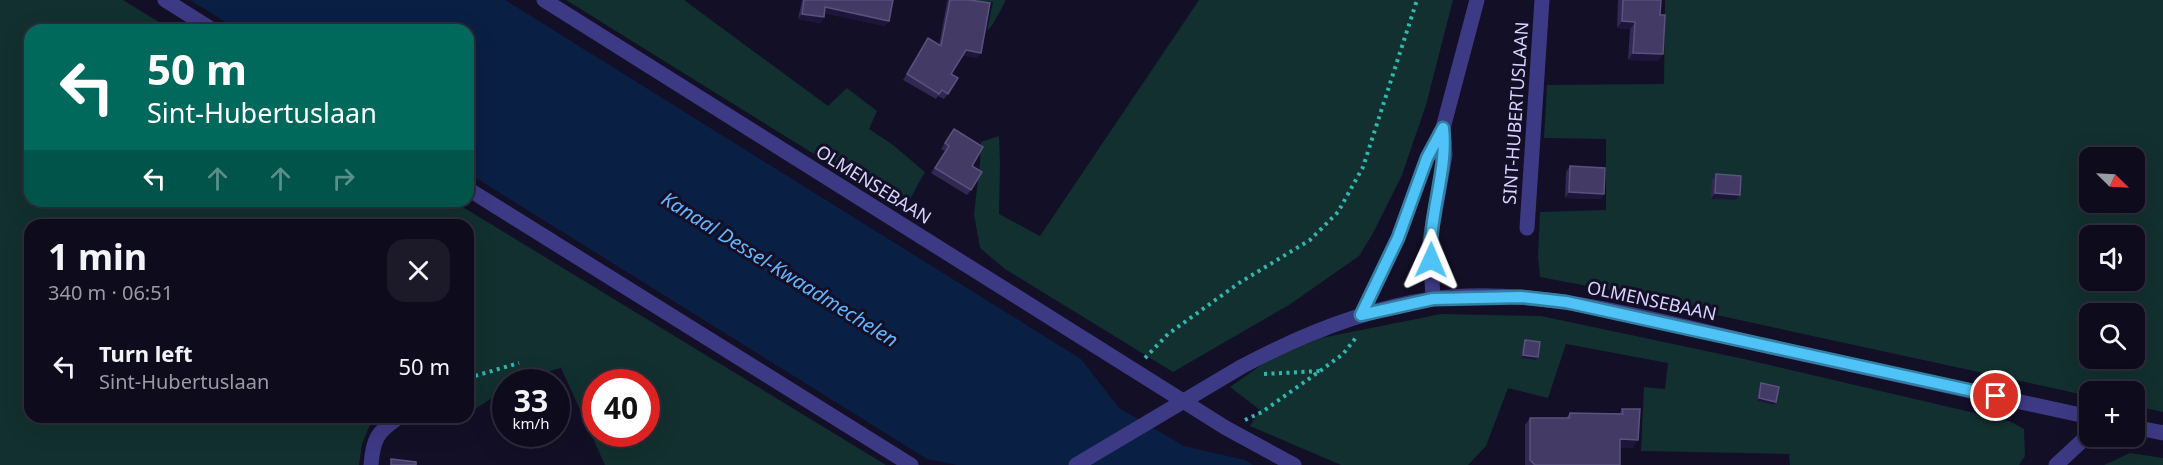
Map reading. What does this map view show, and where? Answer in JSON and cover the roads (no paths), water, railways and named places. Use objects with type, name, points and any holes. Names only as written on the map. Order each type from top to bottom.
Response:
[{"type":"street","points":[[165,0],[203,24]]},
{"type":"street","name":"OLMENSEBAAN","points":[[544,0],[1226,428],[1294,465]]},
{"type":"street","points":[[1361,315],[1398,238],[1427,158],[1443,128],[1476,0]]},
{"type":"street","name":"SINT-HUBERTUSLAAN","points":[[1527,228],[1542,0]]},
{"type":"street","points":[[1433,299],[1430,240],[1445,155],[1443,128]]},
{"type":"street","points":[[474,193],[911,465]]},
{"type":"street","name":"OLMENSEBAAN","points":[[1076,465],[1278,347],[1361,315],[1433,299],[1492,297],[1566,302],[2079,415]]},
{"type":"street","points":[[371,465],[373,448],[383,428],[390,423]]},
{"type":"street","points":[[2145,429],[2163,433]]},
{"type":"street","points":[[2056,465],[2079,444]]},
{"type":"water","name":"Kanaal Dessel-Kwaadmechelen","points":[[190,0],[505,0],[1081,359],[1119,408],[1184,446],[1245,460],[1253,465],[957,465],[927,459],[474,177],[474,24],[228,24]]}]
